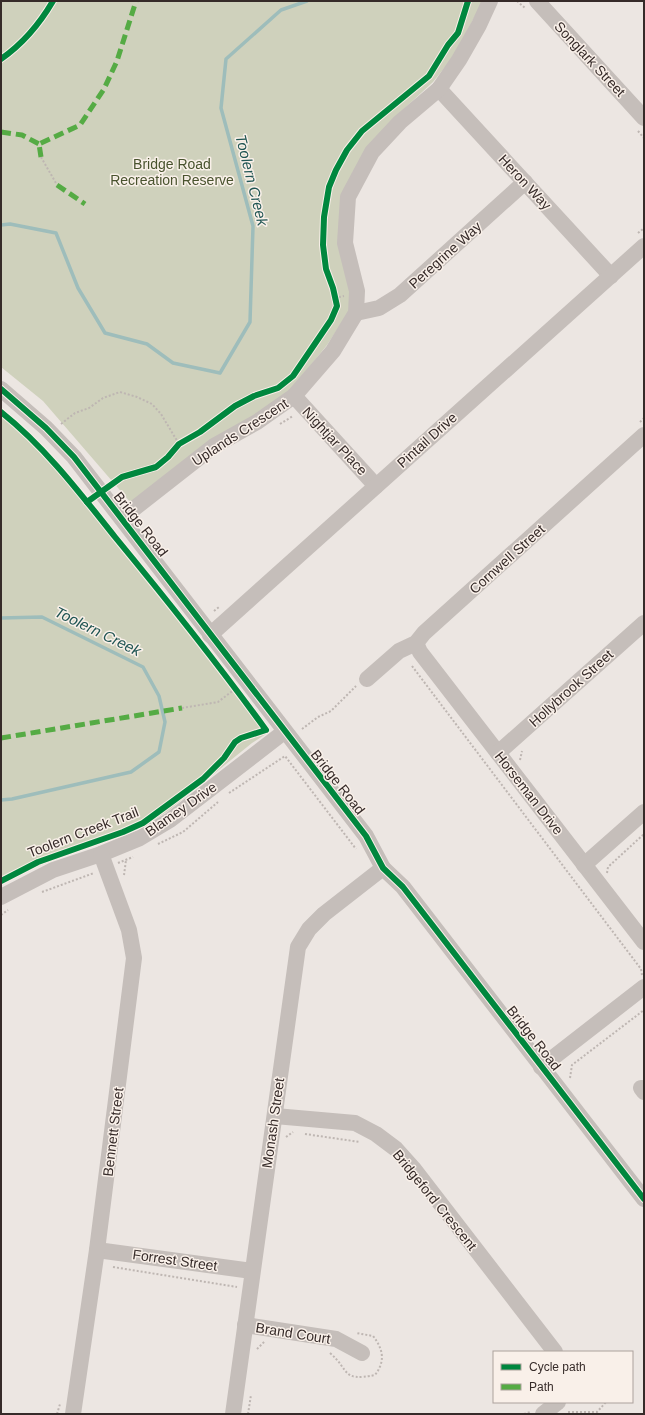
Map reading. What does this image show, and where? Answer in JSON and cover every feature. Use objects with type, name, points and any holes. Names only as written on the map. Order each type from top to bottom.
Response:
[{"type":"street","name":"Uplands Crescent","points":[[122,518],[214,446],[257,422],[294,396],[333,351],[356,313],[357,294],[345,243],[348,197],[372,152],[400,122],[439,89],[459,60],[479,25],[490,1]]},
{"type":"street","name":"Songlark Street","points":[[537,1],[644,118]]},
{"type":"street","name":"Heron Way","points":[[439,89],[611,276]]},
{"type":"street","name":"Peregrine Way","points":[[356,313],[379,308],[400,295],[525,182]]},
{"type":"street","name":"Pintail Drive","points":[[210,635],[644,246]]},
{"type":"street","name":"Bridge Road","points":[[1,389],[46,428],[74,456],[284,732],[366,837],[383,868],[403,887],[644,1199]]},
{"type":"street","name":"Nightjar Place","points":[[294,396],[376,486]]},
{"type":"street","name":"Cornwell Street","points":[[367,678],[424,634],[641,429]]},
{"type":"street","name":"Hollybrook Street","points":[[498,753],[644,623]]},
{"type":"street","name":"Horseman Drive","points":[[409,647],[420,652],[498,753],[588,861],[644,942]]},
{"type":"street","name":"Blamey Drive","points":[[1,897],[53,870],[101,854],[140,838],[170,820],[284,732]]},
{"type":"street","points":[[588,861],[644,812]]},
{"type":"street","name":"Bennett Street","points":[[74,1414],[97,1250],[134,958],[129,930],[101,854]]},
{"type":"street","name":"Monash Street","points":[[233,1414],[252,1326],[252,1271],[281,1116],[298,947],[309,928],[324,914],[383,868]]},
{"type":"street","points":[[541,1067],[643,982]]},
{"type":"street","name":"Bridgeford Crescent","points":[[281,1116],[355,1123],[376,1134],[396,1149],[413,1168],[554,1351]]},
{"type":"street","name":"Forrest Street","points":[[97,1250],[252,1271]]},
{"type":"street","name":"Brand Court","points":[[252,1326],[336,1339],[362,1353]]},
{"type":"street","points":[[543,1414],[557,1403]]},
{"type":"path","points":[[41,157],[57,185]]},
{"type":"path","points":[[337,306],[334,295],[357,294]]},
{"type":"path","points":[[60,425],[75,413],[89,408],[103,398],[120,392],[137,397],[152,404],[161,414],[180,444]]},
{"type":"path","points":[[641,429],[644,418]]},
{"type":"path","points":[[409,647],[406,658],[641,969],[643,982]]},
{"type":"path","points":[[302,729],[318,717],[331,710],[348,693],[367,678]]},
{"type":"path","points":[[231,683],[240,695]]},
{"type":"path","points":[[182,708],[218,702],[235,689]]},
{"type":"path","points":[[519,764],[521,751],[527,746]]},
{"type":"path","points":[[285,756],[360,854]]},
{"type":"path","points":[[588,861],[607,876],[608,867],[644,834]]},
{"type":"path","points":[[94,872],[96,879]]},
{"type":"path","points":[[570,1078],[572,1065],[644,1010]]},
{"type":"path","points":[[281,1116],[285,1138],[292,1132],[362,1143]]},
{"type":"path","points":[[106,1266],[240,1287]]},
{"type":"path","points":[[252,1326],[256,1355]]},
{"type":"path","points":[[248,1414],[251,1391]]},
{"type":"path","points":[[57,1414],[60,1400]]},
{"type":"path","points":[[566,1414],[569,1412],[598,1412],[605,1403]]},
{"type":"green space","name":"Bridge Road Recreation Reserve","points":[[1,1],[483,1],[453,57],[433,82],[395,117],[352,173],[350,310],[327,345],[290,391],[131,503],[43,401],[1,367]]},
{"type":"green space","points":[[1,412],[65,472],[251,713],[269,732],[252,743],[168,811],[146,825],[15,875],[1,884]]},
{"type":"waterway","name":"Toolern Creek","points":[[1,225],[10,224],[56,233],[78,288],[105,333],[147,344],[173,363],[220,373],[250,322],[253,226],[221,108],[226,59],[281,10],[307,1]]},
{"type":"waterway","name":"Toolern Creek","points":[[1,618],[42,617],[143,667],[159,696],[165,722],[159,752],[131,772],[12,799],[1,800]]},
{"type":"marked path","points":[[41,157],[39,144],[80,125],[104,89],[117,61],[136,1]]},
{"type":"marked path","points":[[1,132],[22,135],[39,144]]},
{"type":"marked path","points":[[57,185],[85,204]]},
{"type":"marked path","points":[[1,738],[182,708]]},
{"type":"cycle path","points":[[1,59],[17,47],[30,33],[53,1]]},
{"type":"cycle path","points":[[87,502],[122,477],[156,467],[168,457],[179,444],[200,432],[235,406],[254,396],[278,388],[293,376],[331,320],[337,306],[333,288],[326,269],[323,245],[324,217],[329,187],[336,170],[347,150],[362,131],[429,76],[448,45],[458,33],[468,1]]},
{"type":"cycle path","points":[[1,389],[46,428],[74,457],[366,836],[383,868],[403,887],[644,1199]]},
{"type":"cycle path","name":"Toolern Creek Trail","points":[[1,412],[47,455],[75,487],[192,632],[266,730],[241,738],[235,742],[224,758],[203,779],[143,823],[123,832],[38,862],[1,881]]}]
